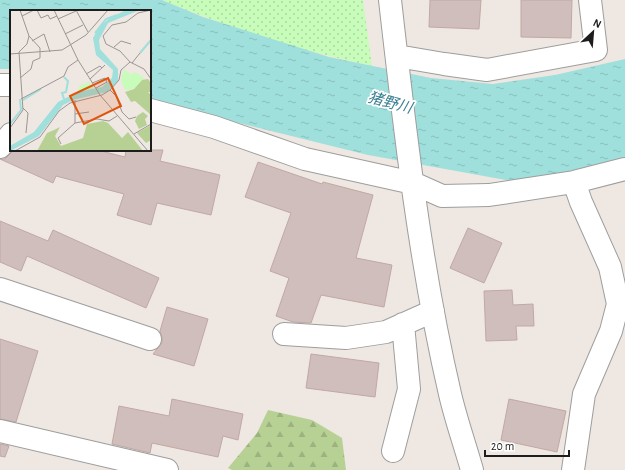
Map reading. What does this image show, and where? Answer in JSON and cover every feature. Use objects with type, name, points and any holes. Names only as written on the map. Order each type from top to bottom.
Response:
[{"type":"street","points":[[390,0],[413,183],[433,311],[450,396],[472,470]]},
{"type":"street","points":[[397,59],[487,70],[596,50],[590,0]]},
{"type":"street","points":[[151,110],[214,126],[305,159],[413,183],[442,196],[489,195],[574,182],[625,169]]},
{"type":"street","points":[[0,147],[10,135]]},
{"type":"street","points":[[573,470],[584,394],[621,304],[610,267],[580,202],[574,182]]},
{"type":"street","points":[[0,289],[150,339]]},
{"type":"street","points":[[284,334],[346,338],[386,332],[433,311]]},
{"type":"street","points":[[393,452],[409,389],[402,324]]},
{"type":"street","points":[[0,431],[167,470]]},
{"type":"green space","points":[[162,0],[363,0],[372,66],[265,38]]},
{"type":"green space","points":[[268,410],[312,420],[342,438],[346,470],[232,470],[228,468],[257,433]]},
{"type":"water","name":"猪野川","points":[[0,0],[162,0],[203,17],[329,57],[431,78],[493,84],[555,75],[625,59],[625,157],[522,183],[368,155],[151,101],[151,10],[10,10],[10,69],[0,69]]},
{"type":"building","points":[[430,0],[481,0],[479,29],[429,27]]},
{"type":"building","points":[[521,0],[572,0],[571,38],[521,37]]},
{"type":"building","points":[[163,150],[160,161],[220,175],[211,215],[157,203],[151,225],[117,215],[124,194],[56,176],[53,183],[0,159],[5,159],[13,151],[101,151],[125,157],[126,151]]},
{"type":"building","points":[[258,162],[322,184],[323,182],[373,195],[356,258],[392,265],[384,307],[321,295],[311,323],[293,322],[276,316],[289,278],[270,271],[291,213],[245,197]]},
{"type":"building","points":[[0,221],[48,241],[53,230],[159,278],[146,308],[27,256],[21,271],[0,262]]},
{"type":"building","points":[[468,228],[502,243],[484,283],[450,268]]},
{"type":"building","points":[[512,290],[513,305],[533,304],[534,326],[516,326],[517,340],[486,341],[484,291]]},
{"type":"building","points":[[167,307],[208,319],[194,366],[153,354],[162,343],[160,331]]},
{"type":"building","points":[[0,339],[38,351],[16,422],[0,419]]},
{"type":"building","points":[[311,354],[379,363],[375,397],[306,388]]},
{"type":"building","points":[[172,399],[243,414],[238,440],[223,436],[218,457],[152,443],[150,453],[112,444],[119,406],[169,416]]},
{"type":"building","points":[[509,399],[566,411],[557,452],[501,440]]},
{"type":"building","points":[[0,444],[9,446],[5,457],[0,456]]}]
